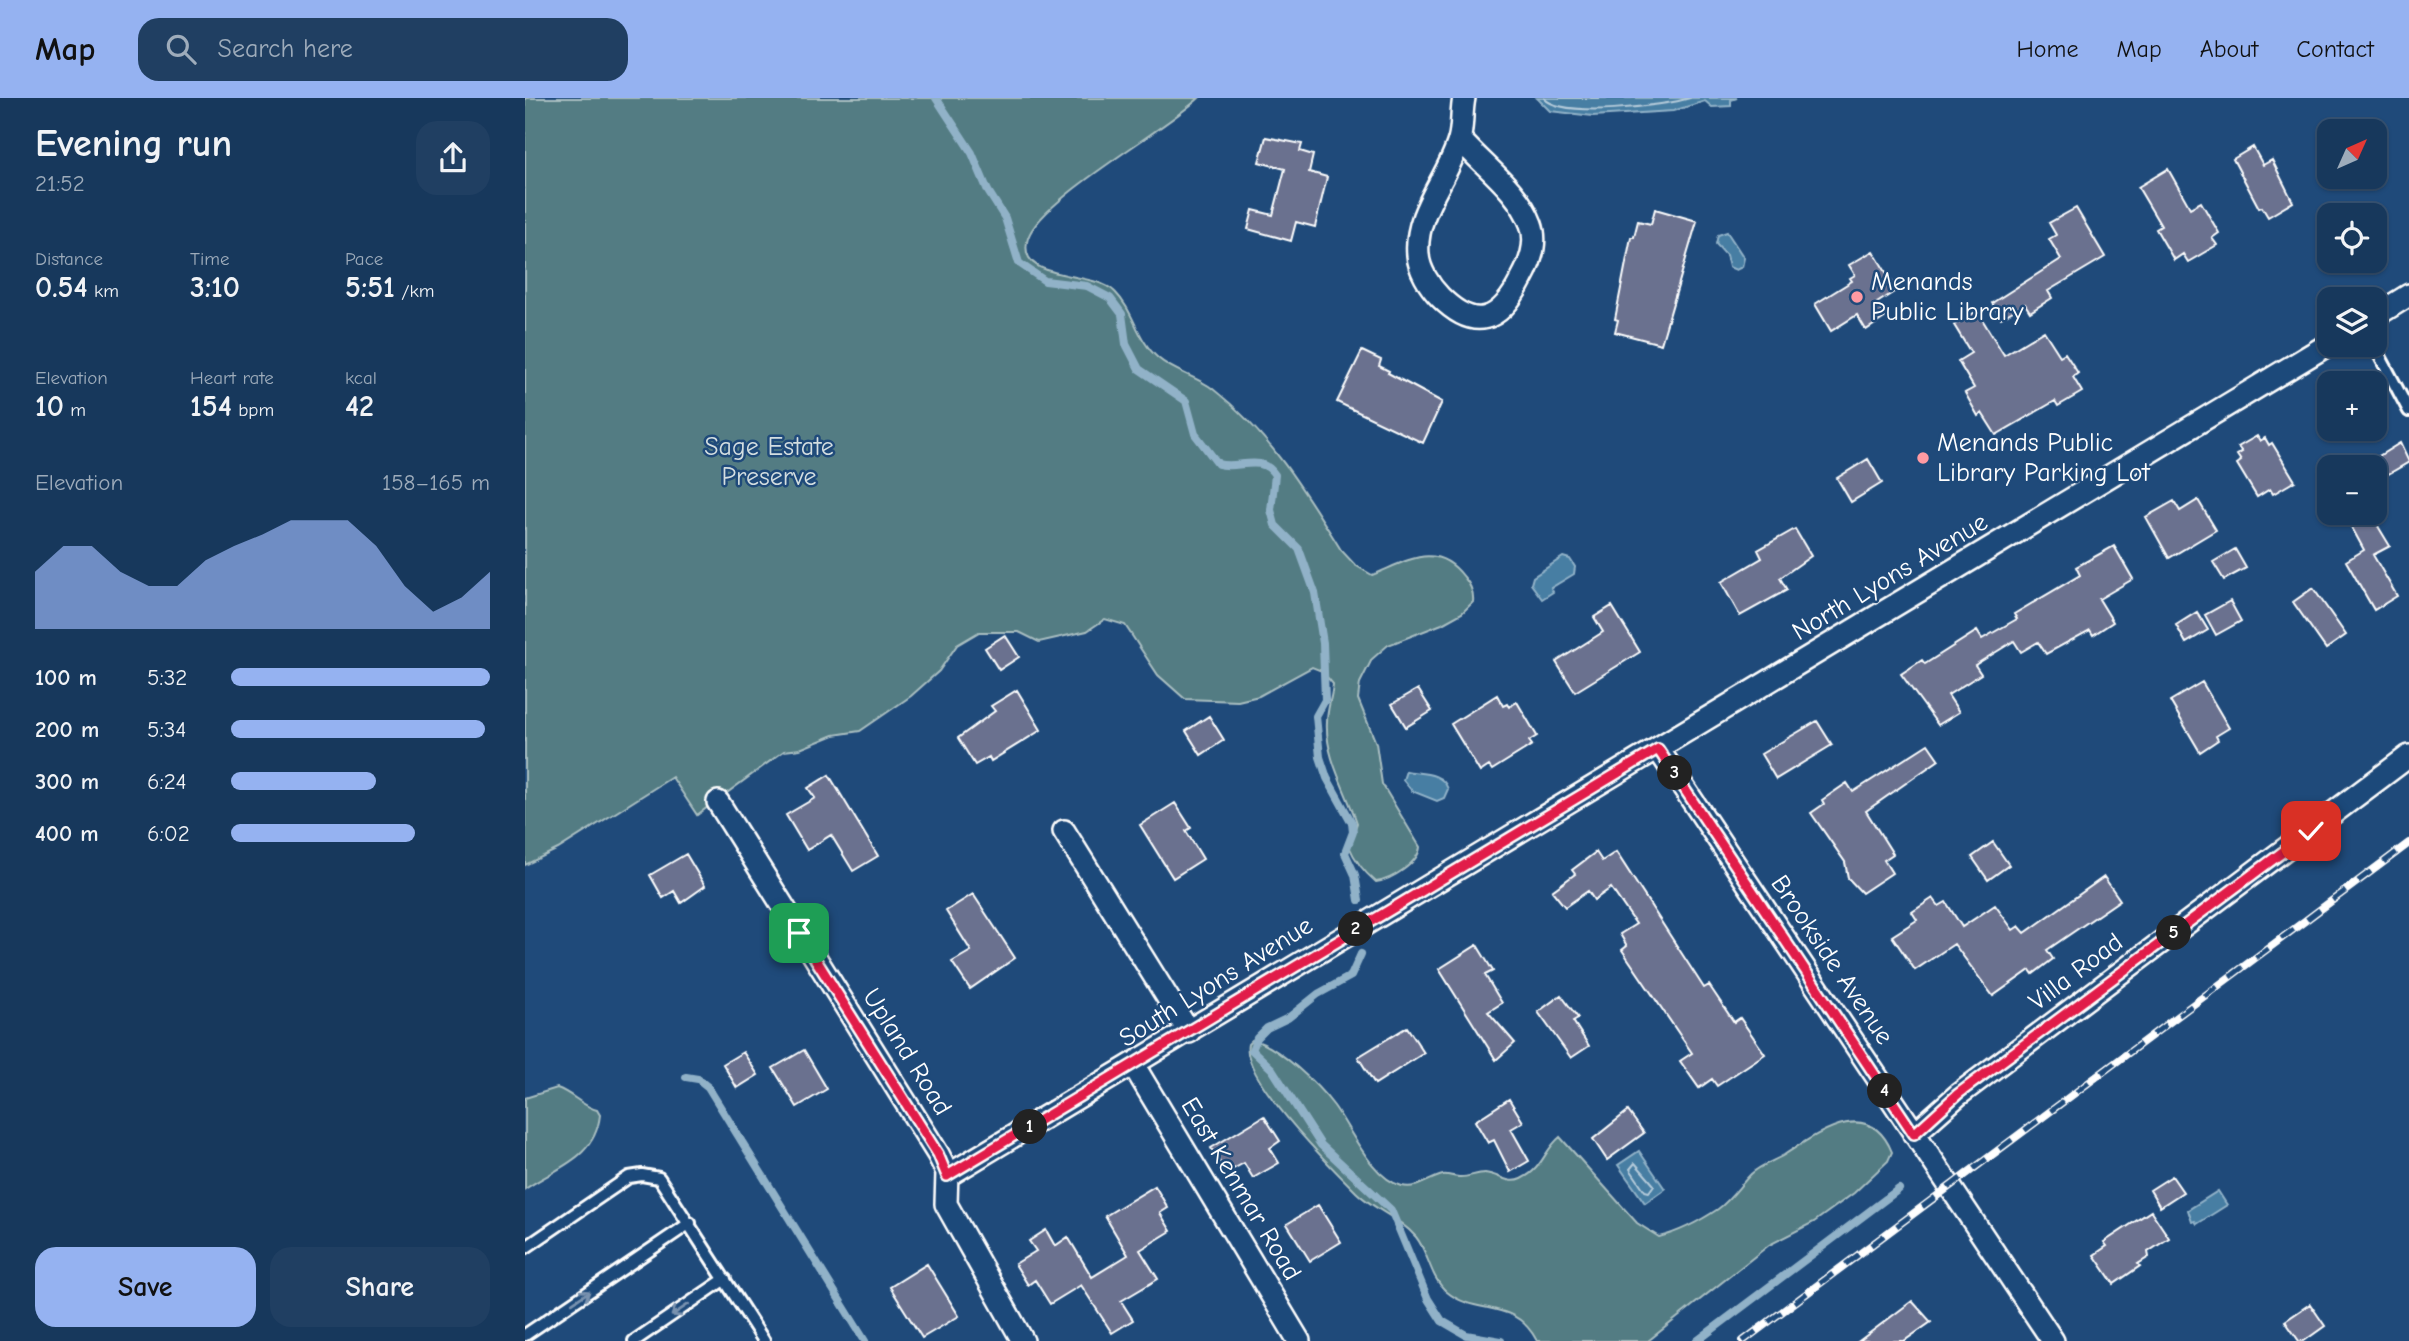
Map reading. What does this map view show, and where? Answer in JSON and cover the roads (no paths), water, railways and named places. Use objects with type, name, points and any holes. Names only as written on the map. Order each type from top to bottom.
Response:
[{"type":"street","points":[[1459,139],[1513,195],[1533,230],[1531,258],[1520,282],[1505,307],[1487,318],[1469,317],[1446,302],[1431,285],[1418,258],[1425,214],[1459,139],[1464,98]]},
{"type":"street","points":[[2387,309],[2409,295]]},
{"type":"street","name":"North Lyons Avenue","points":[[1658,749],[2317,351]]},
{"type":"street","name":"South Lyons Avenue","points":[[947,1176],[1134,1066],[1404,899],[1658,749]]},
{"type":"street","name":"Brookside Avenue","points":[[1658,749],[2053,1341]]},
{"type":"street","name":"Villa Road","points":[[1914,1134],[1958,1094],[2409,756]]},
{"type":"street","name":"Upland Road","points":[[718,802],[938,1154],[947,1176],[946,1204],[1023,1341]]},
{"type":"street","points":[[1064,831],[1189,1032]]},
{"type":"street","name":"East Kenmar Road","points":[[1134,1066],[1299,1341]]},
{"type":"lane","points":[[2380,357],[2409,411]]},
{"type":"lane","points":[[525,1248],[629,1177],[642,1175],[659,1178],[725,1279],[759,1339]]},
{"type":"lane","points":[[525,1335],[690,1223]]},
{"type":"lane","points":[[634,1341],[725,1279]]},
{"type":"water","points":[[1537,98],[1737,98],[1731,100],[1731,106],[1712,107],[1705,101],[1673,111],[1593,116],[1550,111]]},
{"type":"water","points":[[1727,232],[1744,258],[1742,267],[1736,270],[1729,267],[1726,255],[1716,244],[1718,235]]},
{"type":"water","points":[[1563,557],[1570,559],[1575,567],[1574,574],[1551,588],[1553,592],[1542,599],[1531,584],[1533,577]]},
{"type":"water","points":[[1406,771],[1430,774],[1441,779],[1448,789],[1444,798],[1437,801],[1412,791],[1403,780]]},
{"type":"water","points":[[1639,1151],[1665,1189],[1645,1203],[1618,1165]]},
{"type":"water","points":[[2218,1191],[2227,1205],[2197,1224],[2192,1222],[2188,1210]]},
{"type":"waterway","points":[[936,98],[972,153],[988,191],[1005,218],[1019,263],[1045,281],[1087,286],[1110,298],[1122,314],[1126,344],[1139,369],[1186,401],[1195,434],[1218,464],[1256,463],[1269,468],[1275,475],[1271,510],[1275,525],[1299,549],[1315,593],[1323,643],[1325,700],[1316,716],[1320,757],[1327,778],[1352,823],[1353,832],[1345,853],[1355,875],[1359,900]]},
{"type":"waterway","points":[[1361,954],[1351,976],[1318,994],[1288,1018],[1267,1028],[1257,1038],[1252,1050],[1272,1069],[1321,1145],[1391,1210],[1428,1299],[1442,1321],[1466,1335],[1501,1341]]},
{"type":"waterway","points":[[686,1077],[698,1079],[708,1087],[865,1341]]},
{"type":"waterway","points":[[1697,1341],[1899,1189]]},
{"type":"railway","points":[[1743,1341],[2409,843]]},
{"type":"place","name":"Menands Public Library","points":[[1857,297]]},
{"type":"place","name":"Menands Public Library Parking Lot","points":[[1923,458]]},
{"type":"park label","name":"Sage Estate Preserve","points":[[769,462]]}]
